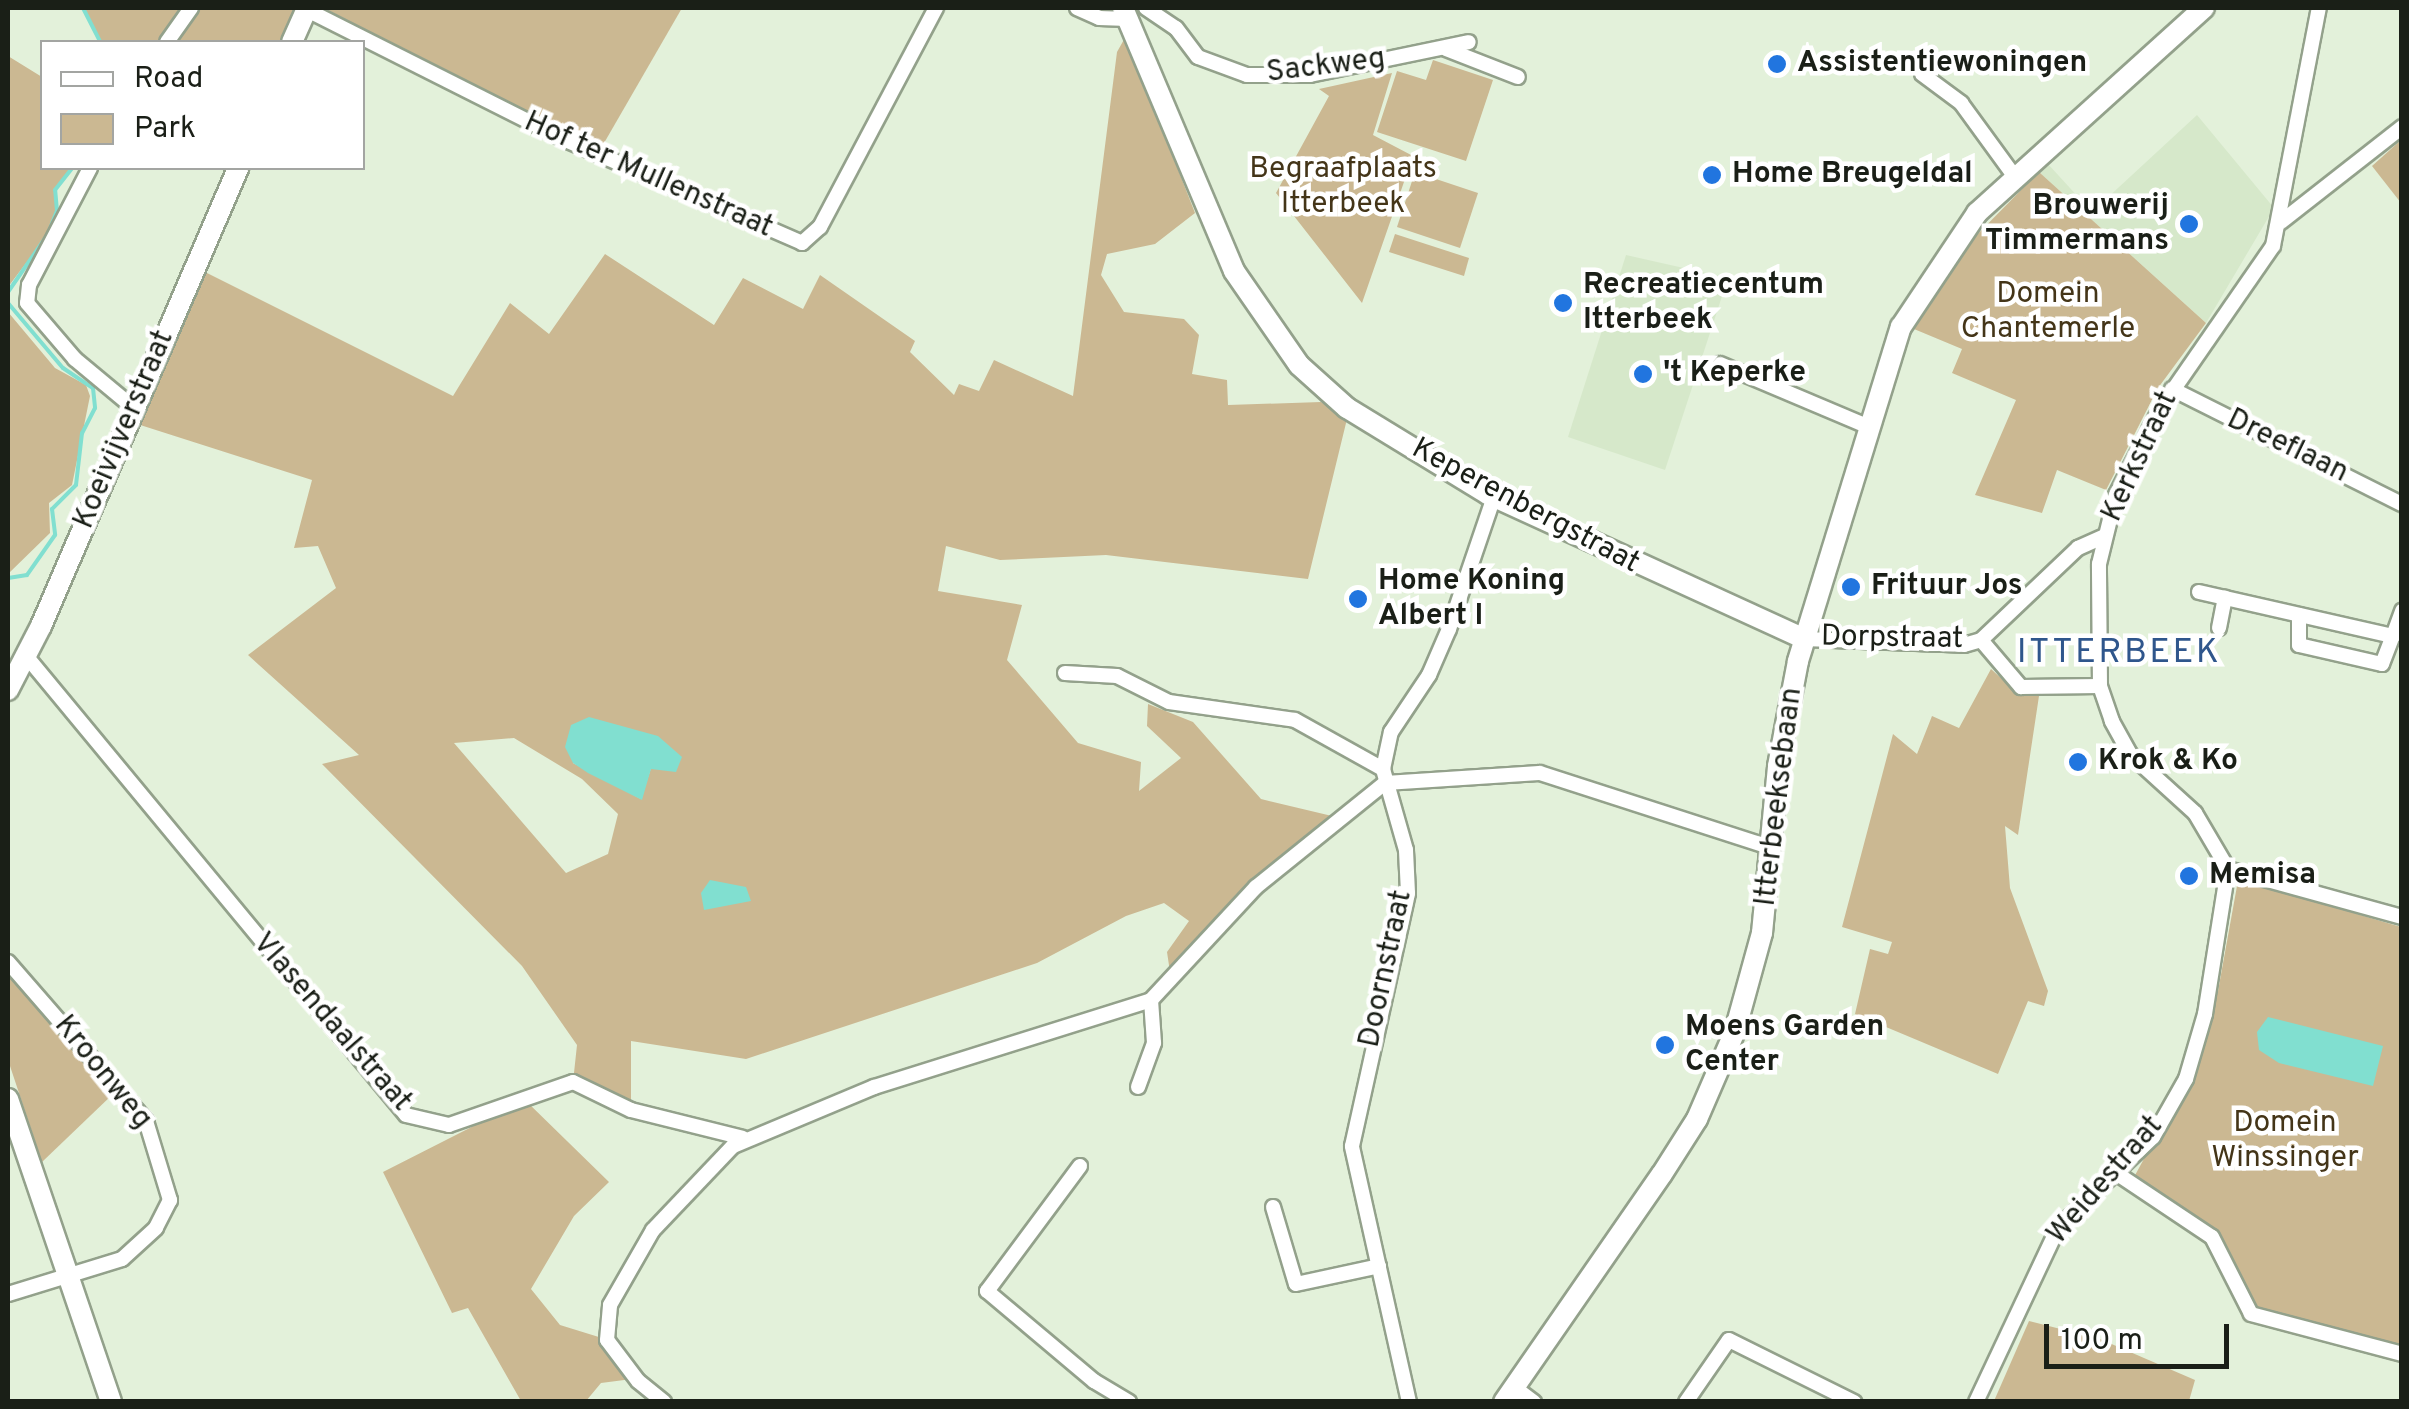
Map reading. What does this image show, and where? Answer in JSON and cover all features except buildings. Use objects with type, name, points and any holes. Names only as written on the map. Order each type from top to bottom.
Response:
[{"type":"street","points":[[168,40],[191,8]]},
{"type":"street","points":[[293,40],[305,8]]},
{"type":"street","name":"Hof ter Mullenstraat","points":[[305,8],[560,138],[802,243],[820,227],[936,8]]},
{"type":"street","points":[[1077,8],[1099,18],[1125,11]]},
{"type":"street","name":"Sackweg","points":[[1146,8],[1176,28],[1198,57],[1247,75],[1310,75],[1468,42]]},
{"type":"street","name":"Itterbeeksebaan","points":[[1509,1394],[1662,1174],[1718,1076],[1750,988],[1772,848],[1778,766],[1804,639],[1869,427],[1914,301],[1958,236],[2015,177],[2204,8]]},
{"type":"street","name":"Kerkstraat","points":[[2228,869],[2195,813],[2130,754],[2100,686],[2103,538],[2120,486],[2172,390],[2273,246],[2281,222],[2319,8]]},
{"type":"street","name":"Keperenbergstraat","points":[[1125,11],[1234,271],[1262,318],[1299,365],[1348,408],[1494,497],[1804,639]]},
{"type":"street","points":[[1446,48],[1518,76]]},
{"type":"street","points":[[1922,74],[1961,103],[2015,177]]},
{"type":"street","points":[[2281,222],[2402,127]]},
{"type":"street","points":[[89,170],[29,285],[27,302],[75,360],[134,408]]},
{"type":"street","name":"Koeivijverstraat","points":[[8,690],[26,658],[237,170]]},
{"type":"street","points":[[1720,364],[1869,427]]},
{"type":"street","name":"Dreeflaan","points":[[2172,390],[2402,504]]},
{"type":"street","points":[[664,1402],[638,1381],[607,1340],[610,1305],[653,1230],[738,1142],[874,1088],[1151,1000],[1256,887],[1384,776],[1391,732],[1429,675],[1449,629],[1494,497]]},
{"type":"street","name":"Dorpstraat","points":[[1804,639],[1945,645],[1981,640],[2078,548],[2103,538]]},
{"type":"street","points":[[2199,592],[2393,636]]},
{"type":"street","points":[[2218,628],[2226,598]]},
{"type":"street","points":[[2299,615],[2298,645],[2382,664],[2402,612]]},
{"type":"street","name":"Dorpstraat","points":[[1981,640],[2020,687],[2100,686]]},
{"type":"street","name":"Vlasendaalstraat","points":[[26,658],[406,1116],[449,1125],[573,1082],[631,1110],[738,1142]]},
{"type":"street","points":[[1065,673],[1126,678],[1169,702],[1295,720],[1384,776],[1540,773],[1772,848]]},
{"type":"street","name":"Doornstraat","points":[[1384,776],[1406,850],[1408,892],[1352,1146],[1409,1402]]},
{"type":"street","points":[[2228,869],[2402,918]]},
{"type":"street","name":"Weidestraat","points":[[1976,1402],[2058,1228],[2153,1137],[2186,1079],[2205,1014],[2228,869]]},
{"type":"street","name":"Kroonweg","points":[[8,962],[146,1121],[170,1200],[140,1246],[68,1279]]},
{"type":"street","points":[[1138,1087],[1154,1043],[1151,1000]]},
{"type":"street","points":[[8,1099],[111,1402]]},
{"type":"street","points":[[1080,1166],[987,1291],[1094,1382],[1130,1402]]},
{"type":"street","points":[[2116,1173],[2212,1236],[2251,1314],[2402,1354]]},
{"type":"street","points":[[1272,1207],[1296,1284],[1379,1266]]},
{"type":"street","points":[[8,1294],[68,1279]]},
{"type":"street","points":[[1686,1402],[1729,1340],[1854,1402]]},
{"type":"street","points":[[1509,1394],[1534,1402]]},
{"type":"shaded area","points":[[2197,115],[2274,208],[2206,323],[2039,172],[2048,164],[2092,212]]},
{"type":"shaded area","name":"'t Keperke","points":[[1626,255],[1728,278],[1665,470],[1568,437]]},
{"type":"green space","points":[[83,8],[297,8],[283,40],[99,40]]},
{"type":"green space","points":[[324,8],[682,8],[600,150]]},
{"type":"green space","points":[[1126,36],[1195,213],[1155,244],[1107,254],[1101,275],[1124,312],[1184,319],[1199,335],[1192,374],[1227,380],[1228,405],[1321,402],[1347,419],[1308,579],[1106,555],[1000,560],[946,546],[938,591],[1022,605],[1007,660],[1078,743],[1141,762],[1139,791],[1181,758],[1147,726],[1148,704],[1193,722],[1261,799],[1332,816],[1236,896],[1170,972],[1167,952],[1189,921],[1164,903],[1126,916],[1037,963],[746,1059],[631,1041],[631,1110],[573,1082],[577,1045],[522,966],[322,764],[359,755],[248,655],[336,588],[318,546],[294,548],[312,480],[134,423],[201,270],[453,396],[510,303],[549,334],[605,254],[714,325],[743,278],[803,309],[820,275],[915,341],[910,352],[954,395],[959,384],[979,391],[994,360],[1073,396],[1117,52]],"holes":[[[514,738],[582,779],[618,814],[608,854],[566,873],[454,743]],[[681,757],[651,768],[641,799],[573,763]]]},
{"type":"green space","points":[[8,56],[40,76],[40,170],[70,170],[55,190],[57,211],[48,234],[8,287]]},
{"type":"green space","points":[[1433,60],[1493,80],[1466,161],[1377,132],[1397,71],[1426,80]]},
{"type":"green space","name":"Begraafplaats Itterbeek","points":[[1392,73],[1373,135],[1413,156],[1362,303],[1276,193],[1329,96],[1319,89]]},
{"type":"green space","points":[[2401,140],[2401,203],[2372,166]]},
{"type":"green space","points":[[1415,172],[1478,193],[1460,248],[1397,227]]},
{"type":"green space","name":"Domein Chantemerle","points":[[2039,172],[2206,323],[2158,388],[2106,490],[2057,470],[2042,513],[1975,495],[2016,400],[1952,373],[1962,349],[1914,329],[1960,252]]},
{"type":"green space","points":[[1395,234],[1469,258],[1464,276],[1389,252]]},
{"type":"green space","points":[[8,312],[55,368],[86,385],[90,396],[72,485],[49,503],[50,533],[8,574]]},
{"type":"green space","points":[[1991,669],[2015,691],[2039,696],[2018,835],[2005,826],[2010,888],[2048,991],[2044,1006],[2028,1001],[1998,1074],[1855,1014],[1870,949],[1888,954],[1892,942],[1842,927],[1893,734],[1917,754],[1932,716],[1959,728]]},
{"type":"green space","name":"Domein Winssinger","points":[[2245,881],[2401,927],[2401,1349],[2255,1312],[2211,1228],[2133,1179],[2190,1074],[2218,991],[2237,886]]},
{"type":"green space","points":[[8,970],[113,1094],[42,1162],[8,1060]]},
{"type":"green space","points":[[525,1100],[609,1182],[574,1216],[531,1289],[560,1325],[602,1338],[632,1379],[601,1383],[586,1401],[521,1401],[468,1308],[452,1313],[383,1172]]},
{"type":"green space","points":[[2029,1321],[2100,1339],[2195,1380],[2189,1401],[1994,1401]]},
{"type":"water","points":[[589,717],[658,736],[682,757],[676,772],[651,769],[642,800],[588,773],[573,763],[565,747],[571,725]]},
{"type":"water","points":[[710,880],[746,887],[751,901],[704,910],[701,893]]},
{"type":"water","points":[[2268,1017],[2383,1046],[2373,1086],[2279,1063],[2259,1050],[2257,1032]]},
{"type":"waterway","points":[[83,8],[99,40]]},
{"type":"waterway","points":[[8,292],[48,234],[57,211],[55,190],[70,170]]},
{"type":"waterway","points":[[8,303],[63,368],[93,388],[95,408],[82,433],[76,485],[52,509],[55,535],[27,575],[8,578]]},
{"type":"place","name":"Assistentiewoningen","points":[[1777,64]]},
{"type":"place","name":"Home Breugeldal","points":[[1712,175]]},
{"type":"place","name":"Brouwerij Timmermans","points":[[2189,224]]},
{"type":"place","name":"Recreatiecentum Itterbeek","points":[[1563,303]]},
{"type":"place","name":"'t Keperke","points":[[1643,374]]},
{"type":"place","name":"Frituur Jos","points":[[1851,587]]},
{"type":"place","name":"Home Koning Albert I","points":[[1358,599]]},
{"type":"place","name":"Krok & Ko","points":[[2078,762]]},
{"type":"place","name":"Memisa","points":[[2189,876]]},
{"type":"place","name":"Moens Garden Center","points":[[1665,1045]]},
{"type":"district","name":"ITTERBEEK","points":[[2119,653]]}]
